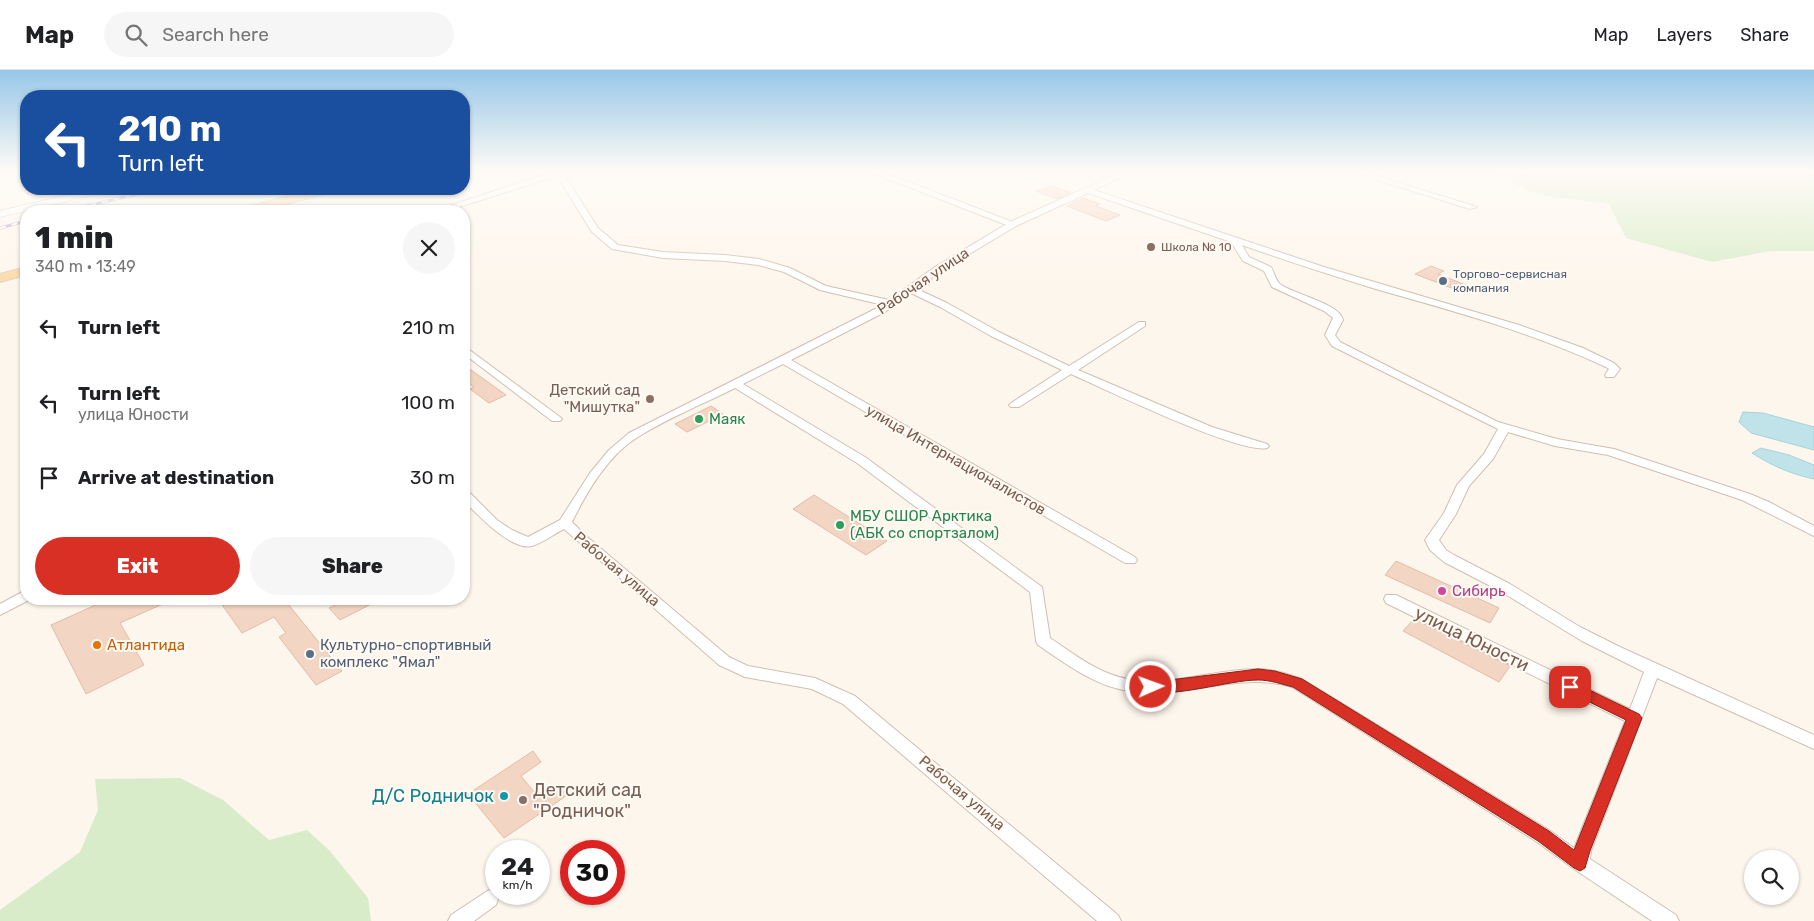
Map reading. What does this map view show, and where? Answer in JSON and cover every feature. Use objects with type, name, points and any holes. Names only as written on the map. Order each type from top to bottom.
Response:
[{"type":"main road","points":[[0,278],[20,273]]},
{"type":"street","points":[[583,212],[595,230],[615,247],[663,255],[760,262],[787,270],[823,288],[892,304]]},
{"type":"street","points":[[980,212],[1013,224]]},
{"type":"street","name":"Рабочая улица","points":[[1039,212],[1013,224],[938,268],[892,304],[652,425],[624,442],[590,484],[566,524],[724,661],[745,671],[815,684],[850,700],[1112,921]]},
{"type":"street","points":[[1153,212],[1295,262],[1472,314],[1549,340],[1610,365],[1615,369],[1610,375]]},
{"type":"street","points":[[1234,240],[1246,259],[1268,269],[1275,285],[1327,309],[1338,317],[1330,335],[1336,344],[1484,419],[1504,428],[1555,442],[1610,452],[1737,494],[1765,505],[1814,532]]},
{"type":"street","points":[[911,290],[933,298],[993,333],[1070,371],[1213,431],[1247,443],[1263,446]]},
{"type":"street","points":[[1014,405],[1142,324]]},
{"type":"street","points":[[470,354],[556,419]]},
{"type":"street","name":"улица Интернационалистов","points":[[783,359],[1130,560]]},
{"type":"street","points":[[734,383],[861,460],[1037,590],[1044,642],[1085,668],[1106,678],[1127,684],[1151,687],[1175,686],[1258,675],[1297,683],[1543,836],[1580,863],[1669,921]]},
{"type":"street","points":[[1504,428],[1489,456],[1470,474],[1463,485],[1450,514],[1432,540],[1433,546],[1447,557],[1493,580],[1574,630],[1653,670],[1814,742]]},
{"type":"street","points":[[470,500],[492,524],[509,536],[529,542],[566,524]]},
{"type":"street","points":[[0,610],[20,599]]},
{"type":"street","name":"улица Юности","points":[[1391,599],[1634,718]]},
{"type":"street","points":[[1580,863],[1582,851],[1653,670]]},
{"type":"street","points":[[458,921],[485,902]]},
{"type":"green space","points":[[1613,212],[1814,212],[1814,251],[1770,251],[1712,262],[1626,238]]},
{"type":"green space","points":[[180,778],[223,800],[269,840],[307,830],[330,851],[368,898],[371,921],[0,921],[0,910],[80,852],[98,810],[95,779]]},
{"type":"water","points":[[1743,412],[1763,413],[1814,427],[1814,450],[1751,433],[1739,422]]},
{"type":"water","points":[[1761,448],[1789,455],[1814,465],[1814,479],[1782,469],[1752,453]]},
{"type":"building","points":[[1082,212],[1111,212],[1120,215],[1106,221]]},
{"type":"building","name":"Торгово-сервисная компания","points":[[1431,266],[1444,271],[1438,274],[1471,287],[1462,292],[1415,274]]},
{"type":"building","points":[[470,369],[506,395],[489,403],[470,389],[474,387],[470,384]]},
{"type":"building","name":"Маяк","points":[[711,406],[723,414],[687,432],[675,424]]},
{"type":"building","name":"МБУ СШОР Арктика (АБК со спортзалом)","points":[[814,495],[887,541],[866,555],[793,509]]},
{"type":"building","name":"Сибирь","points":[[1396,561],[1499,608],[1490,623],[1385,575]]},
{"type":"building","name":"Атлантида","points":[[96,605],[160,605],[120,623],[144,665],[86,694],[51,625]]},
{"type":"building","points":[[222,605],[289,605],[342,671],[316,685],[279,637],[286,633],[274,617],[242,633]]},
{"type":"building","points":[[335,605],[369,605],[340,620],[329,608]]},
{"type":"building","name":"Сибирь","points":[[1414,619],[1510,666],[1499,682],[1403,631]]},
{"type":"building","name":"Д/С Родничок","points":[[533,751],[541,762],[521,776],[539,798],[559,784],[569,794],[504,838],[468,794]]},
{"type":"railway","points":[[0,228],[20,223]]},
{"type":"place","name":"Школа № 10","points":[[1151,247]]},
{"type":"place","name":"Торгово-сервисная компания","points":[[1443,281]]},
{"type":"place","name":"Детский сад \"Мишутка\"","points":[[650,399]]},
{"type":"place","name":"Маяк","points":[[699,419]]},
{"type":"place","name":"МБУ СШОР Арктика (АБК со спортзалом)","points":[[840,525]]},
{"type":"place","name":"Сибирь","points":[[1442,591]]},
{"type":"place","name":"Атлантида","points":[[97,645]]},
{"type":"place","name":"Культурно-спортивный комплекс \"Ямал\"","points":[[310,654]]},
{"type":"place","name":"Д/С Родничок","points":[[504,796]]},
{"type":"place","name":"Детский сад \"Родничок\"","points":[[523,800]]},
{"type":"route","points":[[1151,687],[1175,686],[1258,675],[1297,683],[1543,836],[1580,863],[1582,851],[1634,718],[1570,687]]}]
